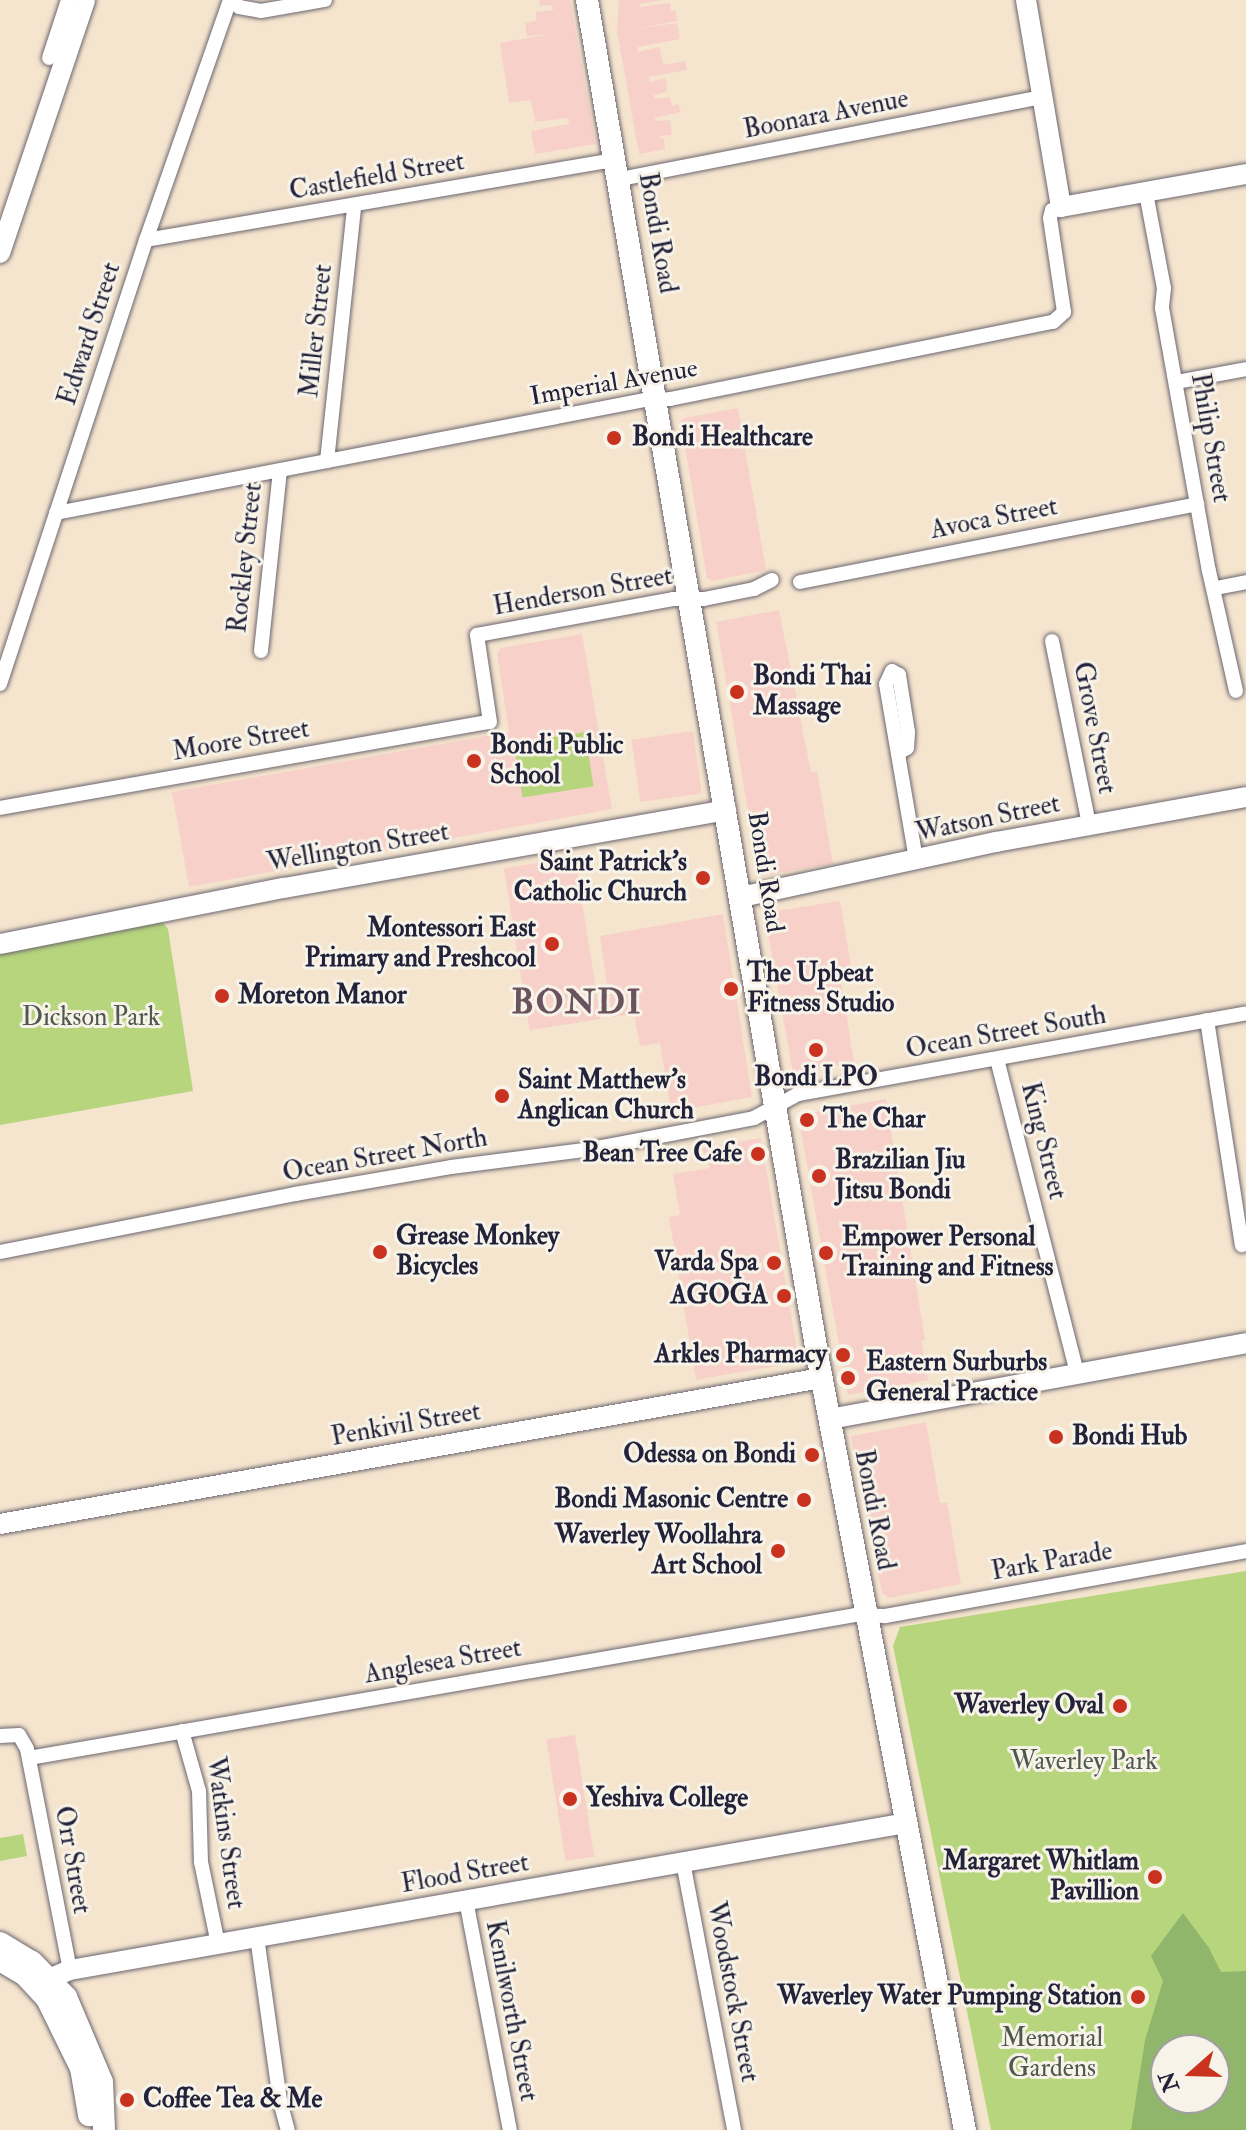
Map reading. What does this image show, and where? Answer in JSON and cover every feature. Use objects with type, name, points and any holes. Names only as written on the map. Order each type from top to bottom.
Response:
[{"type":"main road","name":"Bondi Road","points":[[591,4],[821,1378],[965,2130]]},
{"type":"main road","points":[[0,1943],[24,1954],[52,1977],[66,1997],[97,2065],[104,2104],[104,2130]]},
{"type":"main road","points":[[0,1960],[52,1977]]},
{"type":"main road","points":[[52,1977],[58,2018],[89,2093],[90,2130]]},
{"type":"street","points":[[49,58],[68,0]]},
{"type":"street","points":[[0,253],[85,0]]},
{"type":"street","points":[[232,0],[239,7],[261,11],[325,0]]},
{"type":"street","name":"Edward Street","points":[[0,684],[146,240],[232,0]]},
{"type":"street","points":[[1026,0],[1061,207],[1246,174]]},
{"type":"street","name":"Boonara Avenue","points":[[618,170],[1042,97]]},
{"type":"street","name":"Castlefield Street","points":[[146,240],[618,170]]},
{"type":"street","name":"Philip Street","points":[[1146,193],[1164,288],[1162,308],[1197,504],[1236,691]]},
{"type":"street","name":"Miller Street","points":[[327,461],[354,207]]},
{"type":"street","name":"Imperial Avenue","points":[[56,513],[1057,320],[1064,307],[1050,218],[1052,210],[1061,207]]},
{"type":"street","points":[[1176,382],[1246,369]]},
{"type":"street","name":"Rockley Street","points":[[261,651],[280,471]]},
{"type":"street","name":"Avoca Street","points":[[800,582],[1197,504]]},
{"type":"street","points":[[690,598],[754,589],[772,580]]},
{"type":"street","points":[[1216,588],[1246,582]]},
{"type":"street","name":"Henderson Street","points":[[490,722],[477,635],[690,598]]},
{"type":"street","name":"Grove Street","points":[[1052,641],[1089,825]]},
{"type":"street","name":"Moore Street","points":[[0,808],[490,722]]},
{"type":"street","points":[[900,752],[900,771],[916,860]]},
{"type":"street","name":"Watson Street","points":[[741,897],[1089,825],[1246,797]]},
{"type":"street","name":"Wellington Street","points":[[0,944],[298,885],[726,810]]},
{"type":"street","name":"Ocean Street South","points":[[776,1106],[798,1094],[1246,1013]]},
{"type":"street","points":[[1207,1020],[1242,1245]]},
{"type":"street","name":"King Street","points":[[997,1059],[1077,1374]]},
{"type":"street","name":"Ocean Street North","points":[[0,1252],[295,1194],[451,1167],[592,1149],[754,1118],[776,1106]]},
{"type":"street","points":[[829,1419],[1246,1343]]},
{"type":"street","name":"Penkivil Street","points":[[0,1524],[821,1378]]},
{"type":"street","name":"Park Parade","points":[[866,1615],[885,1616],[1246,1551]]},
{"type":"street","name":"Anglesea Street","points":[[29,1758],[866,1615]]},
{"type":"street","name":"Watkins Street","points":[[182,1731],[199,1791],[201,1862],[218,1944]]},
{"type":"street","points":[[0,1736],[19,1735],[29,1758]]},
{"type":"street","name":"Orr Street","points":[[29,1758],[52,1977]]},
{"type":"street","name":"Flood Street","points":[[52,1977],[218,1944],[906,1823]]},
{"type":"street","name":"Woodstock Street","points":[[683,1862],[734,2130]]},
{"type":"street","name":"Kenilworth Street","points":[[466,1900],[510,2130]]},
{"type":"street","points":[[257,1937],[280,2101],[288,2130]]},
{"type":"shaded area","points":[[539,0],[570,0],[596,144],[535,154],[531,131],[569,124],[568,118],[535,122],[531,100],[509,103],[500,43],[551,34],[527,36],[525,23],[536,21],[536,12],[553,10],[552,5],[540,6]]},
{"type":"shaded area","points":[[619,0],[663,0],[639,4],[640,7],[670,3],[671,11],[676,11],[677,21],[635,29],[677,23],[680,39],[638,47],[638,52],[660,47],[663,65],[685,61],[687,70],[649,77],[650,82],[666,78],[667,92],[654,95],[654,99],[670,97],[672,106],[678,104],[681,112],[655,118],[655,121],[670,120],[672,135],[659,136],[664,139],[665,149],[639,154],[617,32]]},
{"type":"shaded area","points":[[738,408],[766,570],[712,581],[707,578],[681,422],[684,418]]},
{"type":"shaded area","points":[[779,610],[811,772],[817,771],[833,864],[759,876],[716,622]]},
{"type":"shaded area","name":"Bondi Public School","points":[[582,634],[612,809],[189,887],[172,792],[509,732],[497,653],[501,648]]},
{"type":"shaded area","points":[[693,731],[702,793],[640,802],[632,740]]},
{"type":"shaded area","name":"Montessori East Primary and Preshcool","points":[[575,857],[601,1019],[530,1030],[504,868]]},
{"type":"shaded area","points":[[840,901],[852,972],[840,975],[854,1062],[793,1073],[764,913]]},
{"type":"shaded area","points":[[723,914],[752,1097],[671,1112],[660,1043],[640,1046],[634,1014],[612,1017],[600,936]]},
{"type":"shaded area","points":[[886,1099],[925,1340],[921,1341],[928,1380],[848,1395],[798,1115]]},
{"type":"shaded area","points":[[761,1138],[799,1362],[696,1380],[669,1217],[680,1215],[673,1174],[710,1168],[702,1148]]},
{"type":"shaded area","points":[[926,1422],[940,1503],[947,1503],[961,1584],[889,1598],[882,1593],[851,1436]]},
{"type":"shaded area","name":"Yeshiva College","points":[[575,1735],[594,1856],[566,1861],[546,1740]]},
{"type":"green space","points":[[585,732],[594,786],[522,798],[514,743]]},
{"type":"green space","name":"Dickson Park","points":[[154,912],[168,929],[193,1091],[0,1125],[0,944]]},
{"type":"green space","name":"Waverley Park","points":[[1246,1571],[1246,2130],[991,2130],[893,1646],[900,1627]]},
{"type":"green space","points":[[23,1834],[27,1856],[0,1861],[0,1838]]},
{"type":"green space","points":[[1183,1913],[1209,1948],[1221,1972],[1246,1971],[1246,2130],[1131,2130],[1145,2040],[1163,1981],[1151,1956]]},
{"type":"place","name":"Bondi Healthcare","points":[[614,438]]},
{"type":"place","name":"Bondi Thai Massage","points":[[737,692]]},
{"type":"place","name":"Bondi Public School","points":[[474,761]]},
{"type":"place","name":"Saint Patrick's Catholic Church","points":[[703,878]]},
{"type":"place","name":"Montessori East Primary and Preshcool","points":[[552,944]]},
{"type":"place","name":"The Upbeat Fitness Studio","points":[[731,989]]},
{"type":"place","name":"Moreton Manor","points":[[222,996]]},
{"type":"place","name":"Bondi LPO","points":[[816,1050]]},
{"type":"place","name":"Saint Matthew's Anglican Church","points":[[502,1096]]},
{"type":"place","name":"The Char","points":[[807,1120]]},
{"type":"place","name":"Bean Tree Cafe","points":[[758,1154]]},
{"type":"place","name":"Brazilian Jiu Jitsu Bondi","points":[[819,1176]]},
{"type":"place","name":"Grease Monkey Bicycles","points":[[380,1252]]},
{"type":"place","name":"Empower Personal Training and Fitness","points":[[826,1253]]},
{"type":"place","name":"Varda Spa","points":[[774,1263]]},
{"type":"place","name":"AGOGA","points":[[784,1296]]},
{"type":"place","name":"Arkles Pharmacy","points":[[843,1355]]},
{"type":"place","name":"Eastern Surburbs General Practice","points":[[848,1378]]},
{"type":"place","name":"Bondi Hub","points":[[1056,1437]]},
{"type":"place","name":"Odessa on Bondi","points":[[812,1455]]},
{"type":"place","name":"Bondi Masonic Centre","points":[[804,1500]]},
{"type":"place","name":"Waverley Woollahra Art School","points":[[778,1551]]},
{"type":"place","name":"Waverley Oval","points":[[1120,1706]]},
{"type":"place","name":"Yeshiva College","points":[[570,1799]]},
{"type":"place","name":"Margaret Whitlam Pavillion","points":[[1155,1877]]},
{"type":"place","name":"Waverley Water Pumping Station","points":[[1138,1997]]},
{"type":"place","name":"Coffee Tea & Me","points":[[127,2100]]},
{"type":"district","name":"BONDI","points":[[577,1003]]},
{"type":"park label","name":"Memorial Gardens","points":[[1052,2054]]}]
